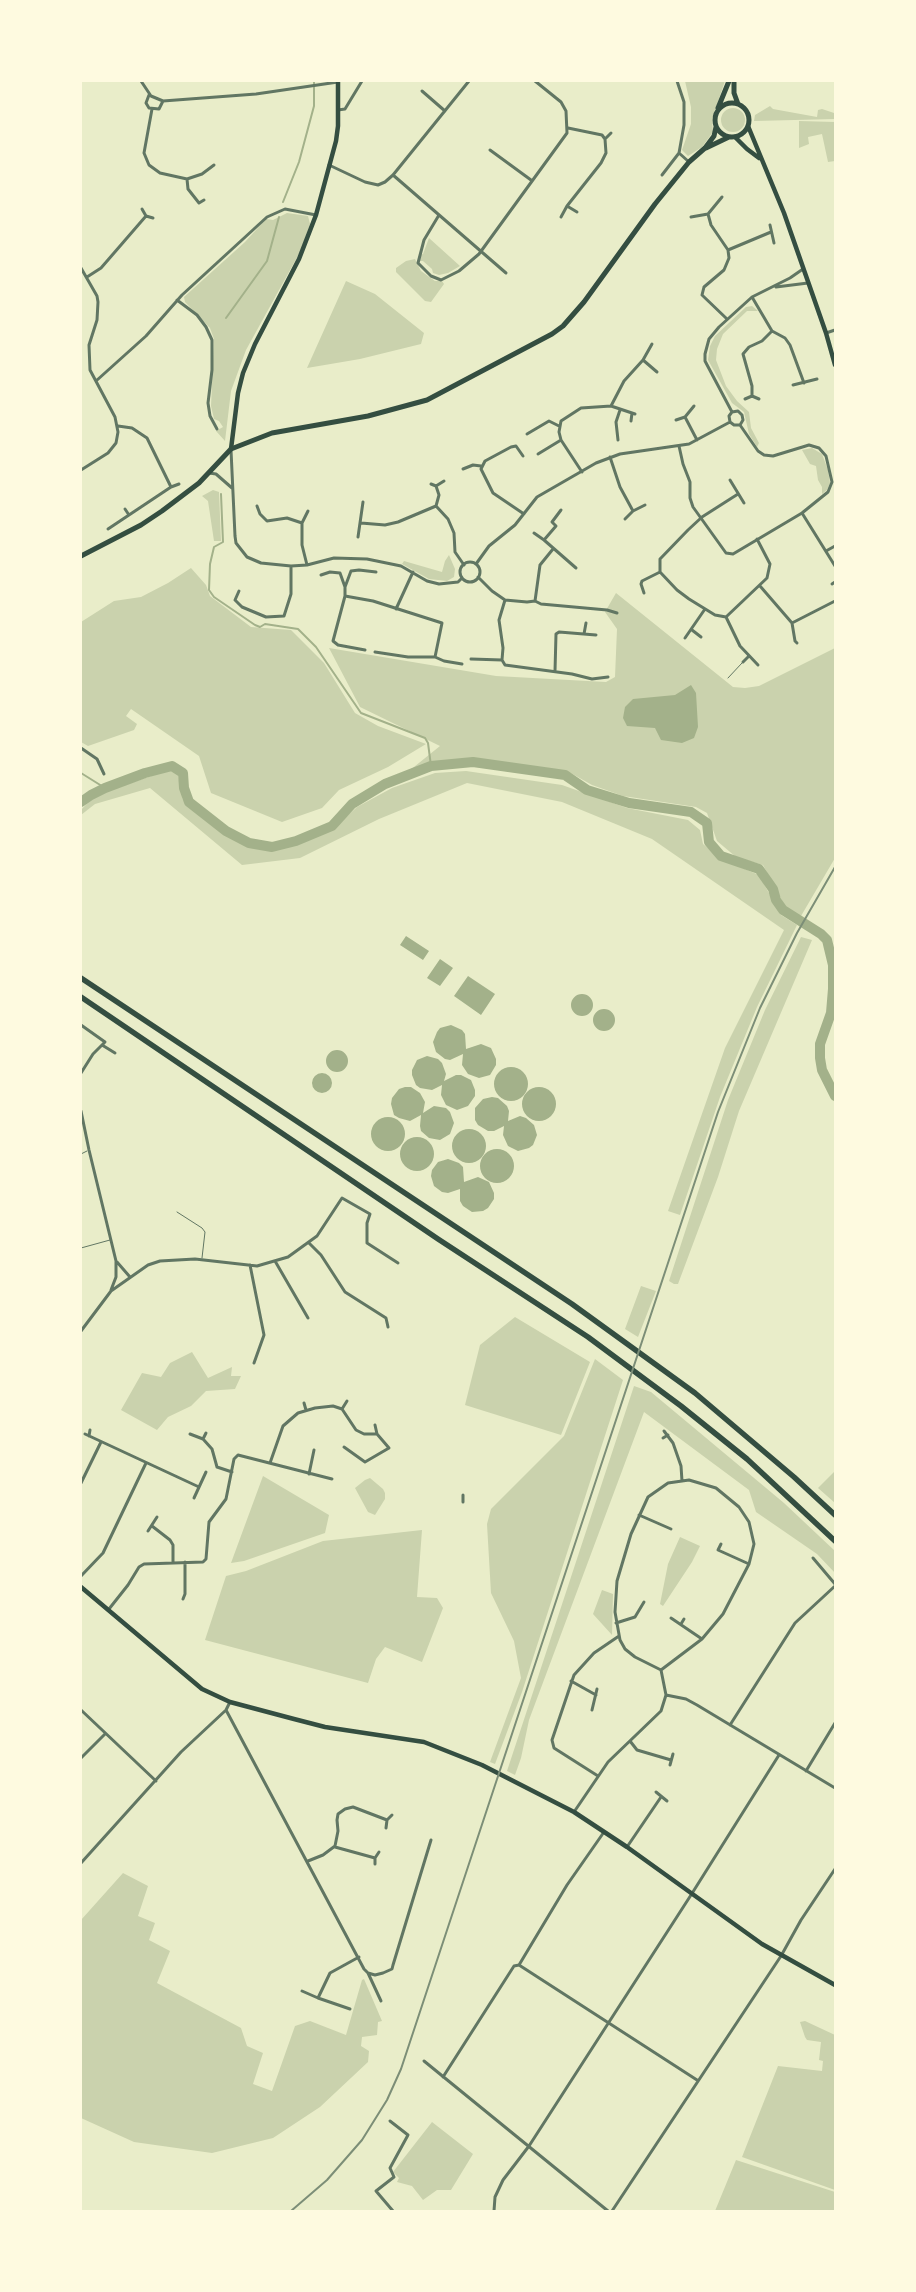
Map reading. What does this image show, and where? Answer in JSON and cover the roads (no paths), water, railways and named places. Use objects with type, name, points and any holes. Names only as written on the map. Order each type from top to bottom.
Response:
[{"type":"highway","points":[[705,148],[716,127],[715,122],[718,110],[729,81]]},
{"type":"highway","points":[[81,556],[140,525],[162,511],[209,473],[230,449],[272,432],[368,416],[427,400],[552,334],[563,326],[584,302],[655,204],[689,162],[705,148],[745,131],[748,126],[748,113],[738,104],[734,93],[734,81]]},
{"type":"highway","points":[[718,110],[726,104],[738,104]]},
{"type":"highway","points":[[716,127],[724,135],[732,137]]},
{"type":"highway","points":[[81,978],[572,1304],[695,1393],[794,1477],[835,1515]]},
{"type":"highway","points":[[81,997],[438,1239],[588,1337],[681,1406],[747,1460],[835,1541]]},
{"type":"main road","points":[[230,449],[242,373],[299,259],[316,215],[336,141],[338,81]]},
{"type":"main road","points":[[748,126],[758,148],[759,158],[784,213],[835,364]]},
{"type":"main road","points":[[732,137],[759,158]]},
{"type":"main road","points":[[81,1587],[109,1609],[193,1683],[230,1702],[325,1726],[424,1742],[445,1748],[488,1768],[574,1812],[627,1847],[692,1895],[781,1956],[835,1985]]},
{"type":"street","points":[[141,81],[155,99],[162,101],[256,94],[338,81]]},
{"type":"street","points":[[291,81],[292,87]]},
{"type":"street","points":[[338,110],[345,109],[362,81]]},
{"type":"street","points":[[329,165],[365,182],[378,184],[393,175],[469,81]]},
{"type":"street","points":[[439,215],[420,250],[418,263],[420,267],[436,279],[441,280],[459,271],[480,252],[531,180],[563,140],[568,128],[566,111],[561,102],[535,81]]},
{"type":"street","points":[[662,175],[678,153],[684,125],[684,102],[677,81]]},
{"type":"street","points":[[422,91],[445,111]]},
{"type":"street","points":[[150,94],[146,103],[152,109],[159,109],[162,101]]},
{"type":"street","points":[[152,109],[150,128],[144,148],[146,162],[160,173],[187,179],[202,174],[214,165]]},
{"type":"street","points":[[568,128],[602,135],[606,138]]},
{"type":"street","points":[[561,217],[606,153],[606,138],[611,133]]},
{"type":"street","points":[[490,150],[531,180]]},
{"type":"street","points":[[678,153],[689,162]]},
{"type":"street","points":[[393,175],[506,273]]},
{"type":"street","points":[[187,179],[188,189],[199,203],[204,200]]},
{"type":"street","points":[[691,217],[708,214],[722,197]]},
{"type":"street","points":[[567,206],[577,212]]},
{"type":"street","points":[[142,209],[146,216],[153,218]]},
{"type":"street","points":[[96,380],[119,362],[146,336],[177,300],[267,217],[286,209],[316,215]]},
{"type":"street","points":[[708,214],[711,225],[728,250],[728,265],[701,291],[702,295],[727,319]]},
{"type":"street","points":[[87,277],[101,268],[146,216]]},
{"type":"street","points":[[770,225],[774,243]]},
{"type":"street","points":[[728,250],[771,232]]},
{"type":"street","points":[[81,268],[97,296],[98,302],[97,320],[89,345],[90,370],[118,426],[117,438],[113,448],[81,470]]},
{"type":"street","points":[[732,412],[705,361],[709,339],[727,319],[752,297],[803,269]]},
{"type":"street","points":[[773,287],[808,283]]},
{"type":"street","points":[[752,297],[772,331],[785,338],[790,345],[804,383]]},
{"type":"street","points":[[177,300],[197,315],[206,327],[212,340],[208,403],[210,416],[217,429]]},
{"type":"street","points":[[826,333],[835,330]]},
{"type":"street","points":[[752,396],[752,386],[743,354],[749,346],[762,342],[772,331]]},
{"type":"street","points":[[611,406],[629,374],[643,360],[652,344]]},
{"type":"street","points":[[643,360],[658,372]]},
{"type":"street","points":[[793,385],[817,379]]},
{"type":"street","points":[[745,399],[752,396],[759,399]]},
{"type":"street","points":[[582,472],[561,440],[560,426],[565,417],[581,408],[611,406],[634,413],[630,422]]},
{"type":"street","points":[[676,420],[684,417],[694,406]]},
{"type":"street","points":[[618,440],[616,422],[620,410]]},
{"type":"street","points":[[732,412],[738,411],[742,415],[743,420],[740,425]]},
{"type":"street","points":[[732,412],[729,416],[730,422],[734,425],[740,425]]},
{"type":"street","points":[[684,417],[697,440]]},
{"type":"street","points":[[527,434],[549,422],[560,426]]},
{"type":"street","points":[[476,564],[489,546],[515,525],[537,497],[596,463],[610,457],[679,446],[697,440],[730,422]]},
{"type":"street","points":[[679,446],[690,482],[691,501],[728,554],[733,554],[802,513],[831,489],[832,475],[823,451],[811,445],[773,456],[764,455],[758,451],[740,425]]},
{"type":"street","points":[[118,426],[132,428],[147,438],[171,487]]},
{"type":"street","points":[[538,454],[561,440]]},
{"type":"street","points":[[481,466],[485,461],[516,446],[523,456]]},
{"type":"street","points":[[230,449],[235,536],[236,543],[243,553],[261,563],[291,566],[306,565],[334,558],[388,562],[413,572],[427,581],[439,584],[458,582],[462,578]]},
{"type":"street","points":[[610,457],[620,487],[633,511]]},
{"type":"street","points":[[463,470],[473,465],[481,466]]},
{"type":"street","points":[[481,466],[493,493],[524,514]]},
{"type":"street","points":[[209,473],[216,474],[233,488]]},
{"type":"street","points":[[730,480],[744,503]]},
{"type":"street","points":[[436,486],[444,481]]},
{"type":"street","points":[[108,529],[171,487],[179,484]]},
{"type":"street","points":[[431,484],[436,486]]},
{"type":"street","points":[[436,486],[438,495],[436,506]]},
{"type":"street","points":[[726,617],[715,615],[677,590],[660,572],[660,559],[702,517],[738,494]]},
{"type":"street","points":[[358,537],[363,502]]},
{"type":"street","points":[[625,519],[633,511],[646,505]]},
{"type":"street","points":[[257,506],[260,514],[267,521],[287,518],[302,523]]},
{"type":"street","points":[[361,523],[384,524],[398,522],[436,506]]},
{"type":"street","points":[[436,506],[448,519],[454,534],[455,552],[464,565]]},
{"type":"street","points":[[124,509],[129,515]]},
{"type":"street","points":[[544,540],[556,526],[552,522],[562,510]]},
{"type":"street","points":[[306,565],[302,545],[302,523],[308,511]]},
{"type":"street","points":[[802,513],[835,566]]},
{"type":"street","points":[[534,533],[576,568]]},
{"type":"street","points":[[726,617],[767,578],[770,567],[757,539]]},
{"type":"street","points":[[826,551],[835,546]]},
{"type":"street","points":[[534,601],[539,568],[553,549]]},
{"type":"street","points":[[470,562],[476,564],[479,569],[478,577],[470,582],[462,578],[460,570],[470,562]]},
{"type":"street","points":[[239,591],[235,600],[242,606],[266,617],[284,616],[290,595],[291,566]]},
{"type":"street","points":[[364,650],[338,645],[333,640],[350,571],[376,572]]},
{"type":"street","points":[[321,575],[330,572],[340,573],[345,587]]},
{"type":"street","points":[[396,609],[413,572]]},
{"type":"street","points":[[644,593],[642,581],[660,572]]},
{"type":"street","points":[[478,577],[492,592],[505,600],[534,601],[541,604],[607,610],[617,613]]},
{"type":"street","points":[[760,586],[792,623],[797,643]]},
{"type":"street","points":[[345,596],[373,601],[442,623],[435,657]]},
{"type":"street","points":[[505,600],[500,620],[503,648],[502,660],[505,665],[514,668],[555,671],[592,679],[608,677]]},
{"type":"street","points":[[792,623],[835,601]]},
{"type":"street","points":[[685,638],[705,609]]},
{"type":"street","points":[[726,617],[737,642],[758,665]]},
{"type":"street","points":[[584,634],[586,623]]},
{"type":"street","points":[[692,630],[701,637]]},
{"type":"street","points":[[555,671],[556,634],[559,632],[596,635]]},
{"type":"street","points":[[375,652],[423,658],[435,657],[444,661],[462,664]]},
{"type":"street","points":[[743,662],[749,656]]},
{"type":"street","points":[[471,659],[502,660]]},
{"type":"street","points":[[81,748],[97,759],[104,774]]},
{"type":"street","points":[[81,1025],[105,1042],[93,1054],[81,1073]]},
{"type":"street","points":[[102,1045],[115,1053]]},
{"type":"street","points":[[81,1111],[116,1261],[116,1277],[111,1291]]},
{"type":"street","points":[[81,1331],[111,1291],[148,1265],[160,1261],[201,1260],[257,1266],[288,1257],[309,1243],[329,1221],[342,1198],[370,1214],[367,1223],[367,1243],[398,1263]]},
{"type":"street","points":[[309,1243],[322,1255],[345,1292],[386,1318],[388,1327]]},
{"type":"street","points":[[116,1261],[130,1277]]},
{"type":"street","points":[[275,1261],[308,1318]]},
{"type":"street","points":[[250,1265],[264,1335],[254,1363]]},
{"type":"street","points":[[342,1409],[346,1401]]},
{"type":"street","points":[[304,1403],[306,1410]]},
{"type":"street","points":[[270,1463],[283,1426],[295,1415],[306,1410],[333,1406],[342,1409],[356,1430],[364,1434],[377,1434]]},
{"type":"street","points":[[344,1447],[365,1462],[389,1448],[377,1434],[375,1425]]},
{"type":"street","points":[[90,1430],[87,1435],[100,1442],[199,1487]]},
{"type":"street","points":[[664,1431],[668,1435],[681,1466],[682,1480]]},
{"type":"street","points":[[203,1439],[206,1433]]},
{"type":"street","points":[[190,1434],[203,1439],[214,1451],[218,1467],[232,1472]]},
{"type":"street","points":[[663,1438],[668,1435]]},
{"type":"street","points":[[81,1483],[100,1442]]},
{"type":"street","points":[[309,1474],[314,1450]]},
{"type":"street","points":[[109,1609],[139,1567],[144,1564],[203,1562],[206,1559],[209,1522],[226,1499],[234,1459],[238,1455],[332,1479]]},
{"type":"street","points":[[81,1576],[103,1553],[146,1463]]},
{"type":"street","points":[[194,1498],[206,1472]]},
{"type":"street","points":[[682,1480],[697,1482],[716,1488],[743,1511],[749,1522],[754,1544],[749,1564],[730,1604],[702,1639],[661,1670],[635,1657],[626,1649],[618,1636],[616,1623],[617,1581],[626,1549],[648,1497],[668,1483],[682,1480]]},
{"type":"street","points":[[463,1495],[463,1502]]},
{"type":"street","points":[[639,1515],[671,1529]]},
{"type":"street","points":[[148,1531],[157,1517]]},
{"type":"street","points":[[152,1526],[170,1540],[173,1545],[173,1562]]},
{"type":"street","points":[[721,1544],[718,1550],[749,1564]]},
{"type":"street","points":[[730,1725],[794,1623],[835,1585],[813,1558]]},
{"type":"street","points":[[183,1599],[185,1594],[185,1562]]},
{"type":"street","points":[[616,1623],[633,1618],[644,1602]]},
{"type":"street","points":[[640,1609],[646,1612]]},
{"type":"street","points":[[671,1618],[702,1639]]},
{"type":"street","points":[[681,1624],[684,1620]]},
{"type":"street","points":[[598,1776],[561,1753],[552,1744],[554,1730],[571,1681],[578,1669],[594,1653],[618,1636]]},
{"type":"street","points":[[574,1812],[608,1762],[661,1711],[666,1695],[661,1670]]},
{"type":"street","points":[[571,1681],[596,1695]]},
{"type":"street","points":[[592,1710],[597,1689]]},
{"type":"street","points":[[666,1695],[686,1700],[835,1788]]},
{"type":"street","points":[[81,1863],[204,1728],[226,1710],[230,1702]]},
{"type":"street","points":[[81,1710],[156,1781]]},
{"type":"street","points":[[226,1710],[364,1969],[368,1973],[380,2001]]},
{"type":"street","points":[[806,1771],[835,1723]]},
{"type":"street","points":[[81,1758],[106,1734]]},
{"type":"street","points":[[630,1741],[637,1750],[672,1760]]},
{"type":"street","points":[[670,1765],[673,1754]]},
{"type":"street","points":[[494,2211],[498,2188],[529,2146],[692,1895],[779,1755]]},
{"type":"street","points":[[656,1792],[667,1801]]},
{"type":"street","points":[[627,1847],[661,1797]]},
{"type":"street","points":[[308,1861],[323,1855],[335,1846],[338,1832],[338,1814],[345,1808],[353,1807],[387,1820]]},
{"type":"street","points":[[386,1828],[387,1820],[392,1815]]},
{"type":"street","points":[[443,2077],[514,1966],[519,1965],[568,1884],[605,1832]]},
{"type":"street","points":[[368,1973],[375,1975],[392,1969],[431,1840]]},
{"type":"street","points":[[335,1846],[375,1858]]},
{"type":"street","points":[[375,1864],[375,1858],[379,1852]]},
{"type":"street","points":[[612,2211],[697,2080],[781,1956],[801,1920],[835,1869]]},
{"type":"street","points":[[318,1998],[330,1973],[359,1958]]},
{"type":"street","points":[[519,1965],[697,2080]]},
{"type":"street","points":[[302,1991],[350,2009]]},
{"type":"street","points":[[424,2061],[608,2211]]},
{"type":"street","points":[[390,2121],[408,2135],[390,2168],[394,2177],[376,2191],[392,2211]]},
{"type":"lane","points":[[728,678],[743,662]]},
{"type":"lane","points":[[81,1154],[89,1150]]},
{"type":"lane","points":[[177,1212],[202,1228],[205,1232],[201,1260]]},
{"type":"lane","points":[[81,1248],[111,1240]]},
{"type":"waterway","points":[[283,202],[299,162],[314,106],[314,81]]},
{"type":"waterway","points":[[226,318],[267,261],[279,217]]},
{"type":"waterway","points":[[221,494],[223,542],[214,547],[210,564],[209,590],[214,597],[260,627],[265,624],[298,629],[316,647],[361,713],[425,738],[428,743],[431,766]]},
{"type":"waterway","points":[[81,802],[105,788],[145,773],[172,766],[183,773],[184,788],[189,802],[226,831],[249,843],[272,847],[296,841],[332,826],[352,804],[385,784],[431,766],[473,762],[565,775],[587,790],[629,803],[691,812],[707,823],[709,842],[721,856],[759,869],[773,889],[776,900],[783,910],[821,934],[827,940],[833,965],[833,989],[831,1013],[820,1044],[820,1058],[822,1070],[835,1096]]},
{"type":"waterway","points":[[81,773],[105,788]]},
{"type":"railway","points":[[291,2211],[327,2180],[362,2140],[387,2100],[401,2069],[718,1112],[760,1008],[797,933],[835,867]]}]
